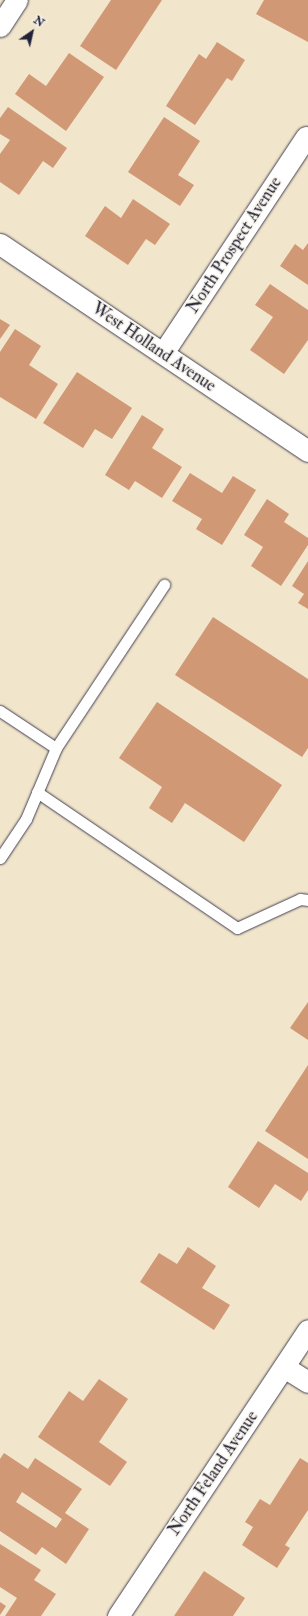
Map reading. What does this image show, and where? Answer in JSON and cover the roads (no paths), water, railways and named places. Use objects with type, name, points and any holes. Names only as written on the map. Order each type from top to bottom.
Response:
[{"type":"street","points":[[0,26],[17,0]]},
{"type":"street","name":"North Prospect Avenue","points":[[163,353],[306,137]]},
{"type":"street","name":"West Holland Avenue","points":[[0,244],[308,451]]},
{"type":"street","name":"North Feland Avenue","points":[[118,1616],[308,1330]]},
{"type":"street","points":[[284,1367],[308,1382]]},
{"type":"lane","points":[[0,858],[26,819],[56,748],[164,585]]},
{"type":"lane","points":[[0,711],[56,748]]},
{"type":"lane","points":[[38,792],[237,928],[300,899],[308,900]]}]
